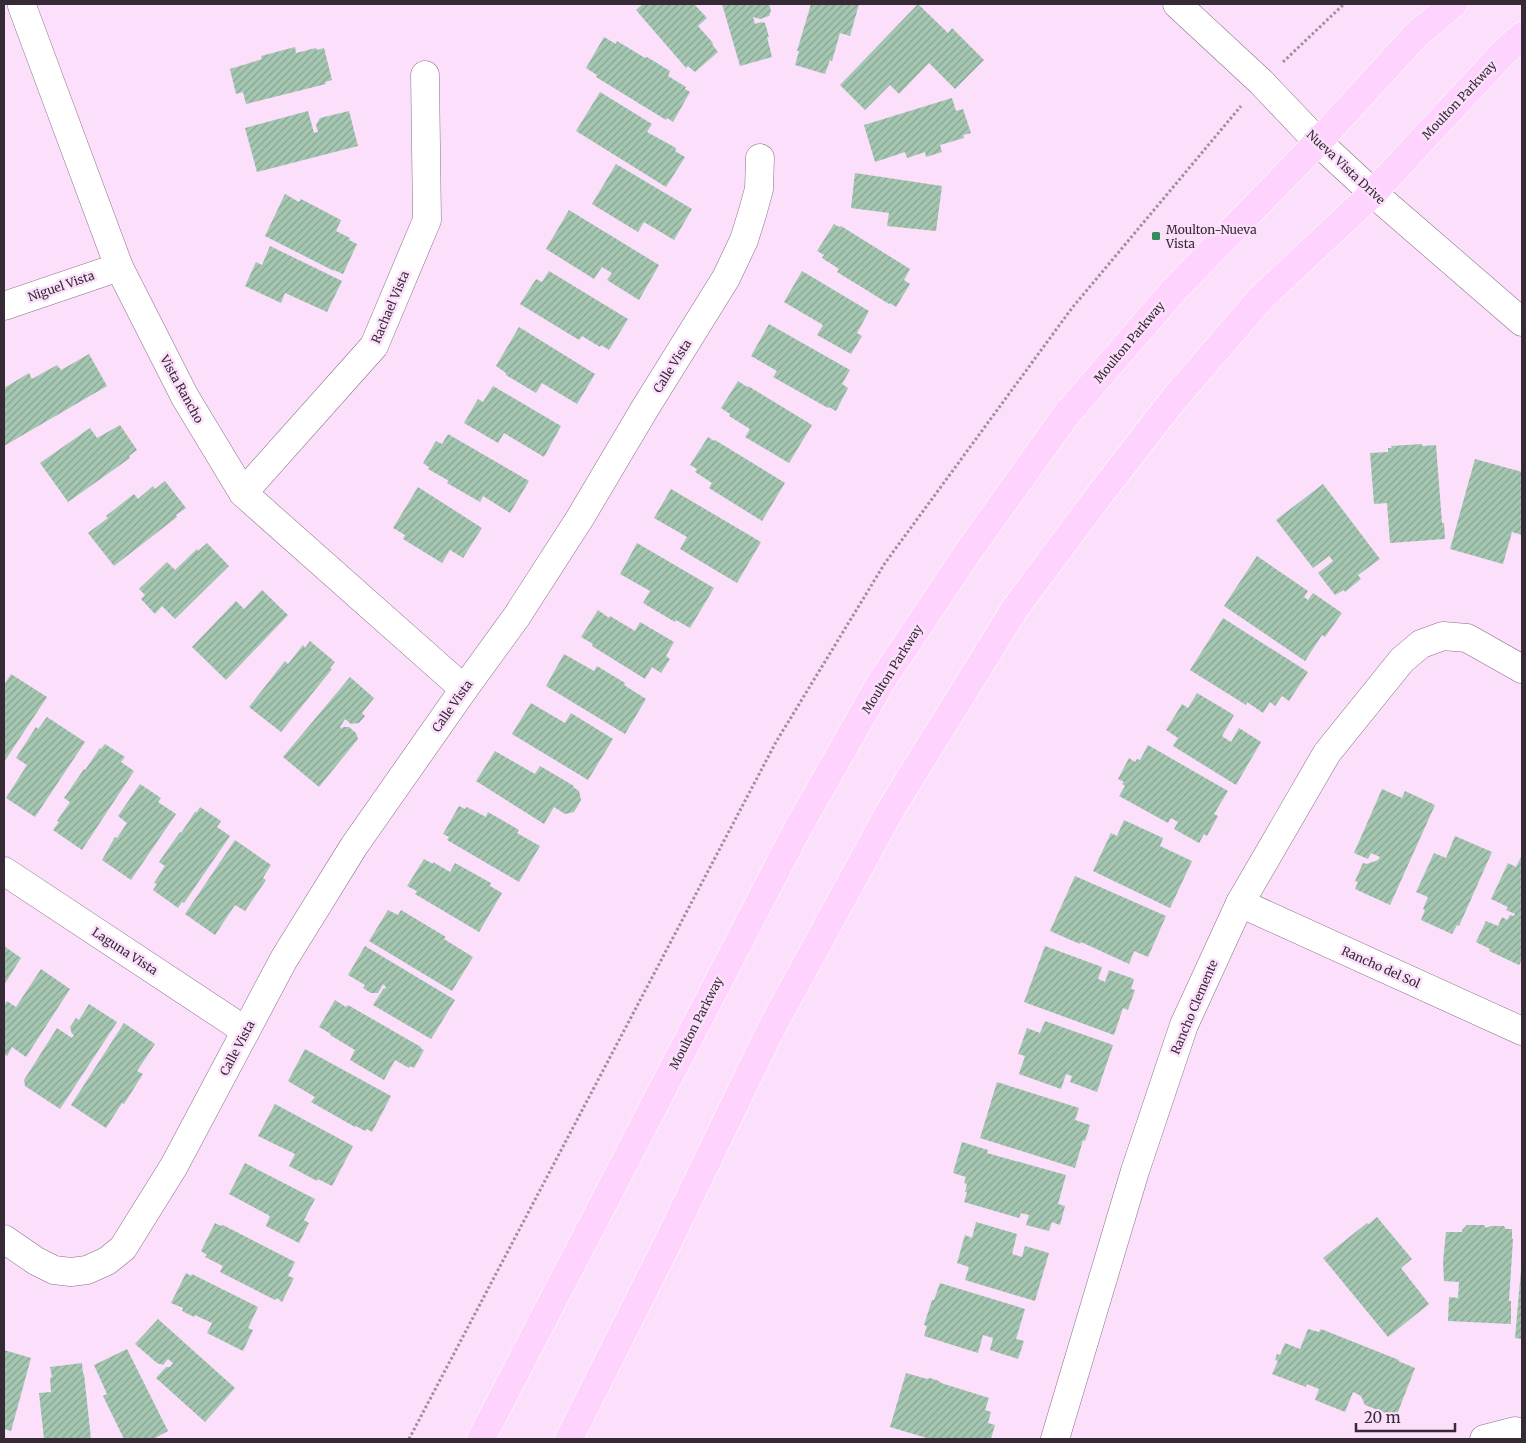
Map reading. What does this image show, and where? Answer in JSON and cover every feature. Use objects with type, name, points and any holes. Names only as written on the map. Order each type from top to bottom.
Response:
[{"type":"main road","name":"Moulton Parkway","points":[[481,1439],[798,828],[881,682],[968,552],[1066,415],[1174,290],[1318,142],[1416,35],[1453,4]]},
{"type":"main road","name":"Moulton Parkway","points":[[568,1439],[668,1244],[772,1029],[891,809],[1016,607],[1101,493],[1174,400],[1261,298],[1373,193],[1504,52],[1522,36]]},
{"type":"street","name":"Nueva Vista Drive","points":[[1177,4],[1261,82],[1318,142],[1373,193],[1522,322]]},
{"type":"street","name":"Vista Rancho","points":[[18,7],[119,267],[185,397],[244,493],[464,689]]},
{"type":"street","name":"Rachael Vista","points":[[244,493],[374,346],[427,220],[425,75]]},
{"type":"street","name":"Calle Vista","points":[[4,1239],[36,1261],[54,1270],[71,1272],[86,1270],[107,1261],[123,1248],[174,1166],[284,959],[354,846],[517,616],[570,535],[726,278],[744,240],[760,189],[760,158]]},
{"type":"street","name":"Niguel Vista","points":[[4,306],[119,267]]},
{"type":"street","name":"Rancho Clemente","points":[[1055,1439],[1135,1170],[1180,1034],[1240,903],[1327,753],[1402,660],[1421,644],[1443,636],[1467,638],[1522,669]]},
{"type":"street","name":"Laguna Vista","points":[[4,871],[246,1030]]},
{"type":"street","name":"Rancho del Sol","points":[[1240,903],[1522,1031]]},
{"type":"street","points":[[1484,1439],[1518,1432]]},
{"type":"building","points":[[643,4],[694,4],[707,18],[698,26],[713,43],[718,52],[695,72],[688,66],[686,68],[636,10]]},
{"type":"building","points":[[722,4],[769,4],[771,11],[769,16],[760,19],[753,17],[755,24],[765,23],[772,57],[740,66]]},
{"type":"building","points":[[811,4],[859,4],[850,36],[840,33],[832,61],[830,60],[825,74],[795,65],[799,51],[797,51]]},
{"type":"building","points":[[918,4],[948,33],[952,28],[984,60],[955,89],[929,63],[899,94],[890,85],[865,110],[840,85]]},
{"type":"building","points":[[604,37],[616,44],[617,41],[670,71],[668,76],[686,87],[685,89],[690,92],[673,122],[667,118],[666,120],[596,77],[597,75],[586,68]]},
{"type":"building","points":[[295,47],[296,53],[324,48],[332,80],[325,82],[326,84],[246,104],[243,92],[236,94],[230,69],[262,59],[261,56]]},
{"type":"building","points":[[600,92],[652,124],[647,132],[676,148],[675,151],[685,157],[666,187],[576,131]]},
{"type":"building","points":[[952,98],[956,111],[963,109],[971,133],[963,135],[964,138],[940,145],[942,152],[926,157],[925,152],[907,158],[905,152],[875,162],[864,125]]},
{"type":"building","points":[[308,111],[314,133],[318,132],[316,125],[320,118],[349,111],[358,146],[257,172],[245,128]]},
{"type":"building","points":[[616,164],[692,209],[674,240],[644,222],[638,232],[592,204]]},
{"type":"building","points":[[855,173],[942,186],[936,231],[887,226],[889,213],[851,208]]},
{"type":"building","points":[[285,194],[299,202],[301,199],[341,220],[336,231],[357,244],[343,274],[265,236]]},
{"type":"building","points":[[569,210],[659,265],[639,300],[607,280],[612,273],[602,267],[594,279],[546,249]]},
{"type":"building","points":[[834,224],[839,227],[841,226],[910,269],[904,280],[910,284],[896,307],[837,272],[839,269],[822,258],[824,255],[817,251]]},
{"type":"building","points":[[270,246],[342,281],[327,312],[285,293],[281,303],[245,286],[256,262],[262,265]]},
{"type":"building","points":[[549,271],[628,319],[609,350],[582,336],[579,340],[520,304],[536,279],[542,282]]},
{"type":"building","points":[[802,271],[869,311],[857,333],[862,336],[851,354],[817,335],[823,325],[784,302]]},
{"type":"building","points":[[769,324],[850,370],[842,384],[848,388],[836,411],[773,377],[777,371],[751,356]]},
{"type":"building","points":[[519,327],[595,374],[577,404],[542,383],[536,393],[506,375],[496,366]]},
{"type":"building","points":[[89,354],[107,386],[4,446],[4,388],[29,373],[32,379],[57,365],[61,370]]},
{"type":"building","points":[[738,381],[812,425],[789,463],[745,437],[750,429],[729,416],[730,414],[721,408]]},
{"type":"building","points":[[493,386],[561,426],[544,457],[504,433],[498,443],[464,423],[478,399],[483,402]]},
{"type":"building","points":[[120,425],[137,450],[129,456],[130,458],[68,502],[40,463],[90,428],[97,438]]},
{"type":"building","points":[[448,434],[529,481],[510,513],[483,496],[480,502],[447,483],[449,481],[428,469],[429,467],[423,463],[436,441],[442,444]]},
{"type":"building","points":[[708,437],[785,483],[762,521],[709,488],[712,483],[695,472],[697,469],[690,465]]},
{"type":"building","points":[[1422,444],[1422,446],[1436,445],[1445,539],[1390,543],[1387,503],[1374,504],[1370,453],[1388,452],[1388,448],[1392,448],[1391,446]]},
{"type":"building","points":[[1475,459],[1522,472],[1522,535],[1512,532],[1503,564],[1450,549]]},
{"type":"building","points":[[165,481],[186,508],[114,566],[88,533],[134,494],[138,499],[153,486],[155,489]]},
{"type":"building","points":[[1323,484],[1380,559],[1358,575],[1361,579],[1345,592],[1344,590],[1335,595],[1318,573],[1333,561],[1329,556],[1313,568],[1276,520]]},
{"type":"building","points":[[418,487],[482,528],[463,558],[450,550],[442,563],[403,539],[405,535],[393,528]]},
{"type":"building","points":[[671,489],[761,542],[737,583],[680,549],[687,537],[654,518]]},
{"type":"building","points":[[207,543],[229,566],[175,619],[162,606],[155,614],[141,599],[145,595],[139,589],[167,562],[175,570],[197,549],[198,551]]},
{"type":"building","points":[[637,543],[714,588],[690,628],[676,620],[675,622],[643,603],[650,591],[620,574]]},
{"type":"building","points":[[1257,556],[1308,591],[1304,597],[1308,600],[1313,593],[1342,613],[1325,637],[1322,635],[1305,661],[1224,606]]},
{"type":"building","points":[[262,590],[288,615],[226,680],[192,647],[236,601],[244,609]]},
{"type":"building","points":[[598,610],[609,618],[610,616],[635,631],[640,622],[674,642],[666,656],[670,659],[661,673],[652,667],[645,679],[581,637]]},
{"type":"building","points":[[1223,618],[1308,672],[1289,701],[1282,696],[1275,706],[1270,702],[1263,713],[1247,702],[1246,705],[1190,670]]},
{"type":"building","points":[[310,641],[335,662],[330,668],[332,669],[281,732],[249,707],[285,661],[288,664],[303,645],[305,648]]},
{"type":"building","points":[[564,654],[594,671],[597,666],[625,683],[624,685],[646,699],[625,734],[546,686]]},
{"type":"building","points":[[11,674],[47,697],[4,762],[4,685]]},
{"type":"building","points":[[350,677],[374,698],[362,713],[365,716],[359,723],[351,724],[345,719],[340,727],[342,729],[343,727],[349,727],[356,733],[358,739],[319,787],[283,757]]},
{"type":"building","points":[[1197,693],[1234,715],[1222,736],[1231,742],[1239,728],[1261,742],[1236,785],[1173,746],[1178,738],[1166,730],[1182,704],[1188,708]]},
{"type":"building","points":[[531,703],[565,723],[571,713],[613,739],[588,780],[512,734]]},
{"type":"building","points":[[47,717],[85,742],[35,817],[6,798],[27,765],[16,758],[36,727],[38,729]]},
{"type":"building","points":[[105,744],[125,757],[121,762],[134,771],[82,850],[53,830],[70,802],[64,798],[84,769]]},
{"type":"building","points":[[1148,745],[1228,791],[1214,814],[1218,816],[1207,836],[1204,834],[1199,843],[1174,829],[1178,822],[1171,818],[1168,823],[1119,796],[1125,786],[1122,784],[1124,782],[1118,779],[1129,758],[1135,762],[1137,759],[1140,760]]},
{"type":"building","points":[[495,751],[535,774],[540,766],[574,786],[579,791],[581,800],[574,812],[565,814],[554,807],[544,824],[476,781]]},
{"type":"building","points":[[140,784],[161,798],[158,802],[176,814],[131,880],[102,860],[115,837],[117,838],[127,823],[118,816]]},
{"type":"building","points":[[1382,789],[1402,798],[1405,791],[1435,805],[1390,905],[1355,889],[1358,882],[1355,881],[1363,863],[1367,864],[1378,860],[1380,857],[1371,853],[1368,859],[1354,853]]},
{"type":"building","points":[[459,806],[465,809],[467,807],[486,817],[488,812],[519,830],[517,833],[540,846],[519,882],[447,840],[449,837],[443,834]]},
{"type":"building","points":[[200,807],[221,821],[217,827],[230,836],[184,903],[182,902],[178,908],[153,890],[157,884],[154,883],[165,866],[159,862]]},
{"type":"building","points":[[1124,820],[1163,838],[1160,846],[1192,861],[1170,908],[1093,871],[1111,833],[1117,836]]},
{"type":"building","points":[[1455,836],[1492,852],[1459,926],[1457,925],[1452,934],[1421,920],[1428,897],[1416,892],[1434,853],[1446,858]]},
{"type":"building","points":[[235,840],[271,865],[263,878],[266,880],[245,911],[235,905],[215,935],[185,914]]},
{"type":"building","points":[[1522,855],[1522,959],[1519,965],[1489,951],[1490,949],[1476,942],[1486,921],[1498,926],[1502,917],[1507,920],[1510,915],[1514,916],[1515,914],[1506,910],[1508,907],[1491,899],[1508,863],[1516,867]]},
{"type":"building","points":[[424,859],[450,872],[455,863],[491,883],[490,886],[502,893],[479,932],[415,894],[417,891],[407,886]]},
{"type":"building","points":[[1075,876],[1166,916],[1148,957],[1134,951],[1129,964],[1081,942],[1080,944],[1050,931]]},
{"type":"building","points":[[388,910],[398,915],[401,910],[446,937],[444,939],[473,957],[452,991],[369,941]]},
{"type":"building","points":[[4,946],[21,958],[4,985]]},
{"type":"building","points":[[365,946],[455,1000],[431,1039],[373,1005],[386,987],[383,984],[378,993],[371,993],[363,988],[365,985],[348,975]]},
{"type":"building","points":[[1045,946],[1102,967],[1098,979],[1105,982],[1109,970],[1134,979],[1131,989],[1135,990],[1128,1010],[1123,1008],[1114,1035],[1024,1002]]},
{"type":"building","points":[[41,969],[70,989],[26,1057],[12,1047],[7,1056],[4,1054],[4,1006],[7,1001],[16,1007]]},
{"type":"building","points":[[335,1000],[346,1007],[348,1005],[421,1047],[424,1050],[414,1068],[410,1066],[409,1068],[395,1060],[384,1080],[350,1060],[355,1050],[319,1027]]},
{"type":"building","points":[[89,1004],[117,1022],[60,1109],[25,1086],[24,1080],[57,1028],[72,1038],[74,1035],[70,1027],[76,1018],[79,1020]]},
{"type":"building","points":[[1045,1021],[1113,1045],[1097,1092],[1070,1082],[1072,1076],[1066,1074],[1061,1089],[1019,1074],[1025,1056],[1018,1054],[1027,1028],[1040,1033]]},
{"type":"building","points":[[124,1023],[155,1044],[137,1071],[143,1074],[106,1128],[71,1105]]},
{"type":"building","points":[[305,1049],[391,1096],[372,1132],[355,1127],[311,1102],[315,1097],[288,1081]]},
{"type":"building","points":[[997,1082],[1079,1108],[1075,1120],[1090,1125],[1085,1141],[1083,1140],[1075,1168],[980,1138]]},
{"type":"building","points":[[275,1104],[353,1146],[332,1186],[318,1179],[317,1181],[289,1166],[295,1154],[258,1136]]},
{"type":"building","points":[[962,1142],[988,1150],[987,1153],[1066,1175],[1058,1204],[1065,1206],[1060,1225],[1052,1222],[1049,1231],[1026,1225],[1029,1215],[1021,1213],[1019,1218],[964,1202],[967,1192],[965,1192],[967,1184],[964,1183],[966,1177],[953,1173]]},
{"type":"building","points":[[245,1163],[315,1199],[304,1220],[309,1223],[299,1243],[266,1226],[270,1216],[229,1194]]},
{"type":"building","points":[[1377,1217],[1412,1259],[1401,1268],[1429,1304],[1388,1337],[1323,1258]]},
{"type":"building","points":[[976,1222],[1017,1234],[1012,1254],[1022,1257],[1025,1246],[1049,1253],[1035,1301],[965,1280],[969,1267],[957,1263],[965,1235],[972,1238]]},
{"type":"building","points":[[215,1223],[223,1225],[295,1262],[288,1276],[294,1278],[282,1302],[220,1272],[223,1266],[205,1257],[207,1255],[201,1251]]},
{"type":"building","points":[[1467,1225],[1484,1225],[1486,1228],[1504,1226],[1506,1229],[1512,1229],[1509,1301],[1511,1301],[1511,1324],[1448,1321],[1449,1297],[1458,1298],[1459,1282],[1444,1281],[1443,1262],[1446,1232],[1462,1232]]},
{"type":"building","points":[[1522,1270],[1522,1339],[1515,1338]]},
{"type":"building","points":[[186,1273],[191,1276],[192,1274],[258,1307],[248,1328],[253,1330],[243,1351],[207,1333],[212,1323],[195,1315],[194,1317],[182,1311],[183,1308],[171,1303]]},
{"type":"building","points":[[940,1283],[1025,1309],[1016,1339],[1024,1341],[1018,1359],[990,1350],[993,1338],[983,1335],[978,1353],[924,1336],[927,1326],[924,1325]]},
{"type":"building","points":[[158,1319],[235,1388],[205,1422],[156,1378],[166,1367],[170,1367],[173,1363],[168,1359],[163,1365],[157,1363],[135,1344]]},
{"type":"building","points":[[1308,1329],[1319,1332],[1321,1329],[1415,1368],[1396,1417],[1365,1405],[1361,1396],[1353,1392],[1345,1412],[1315,1400],[1319,1389],[1307,1384],[1306,1387],[1272,1374],[1278,1361],[1275,1360],[1277,1354],[1280,1355],[1285,1343],[1300,1349]]},
{"type":"building","points":[[127,1349],[168,1431],[156,1439],[124,1439],[103,1396],[107,1394],[94,1365]]},
{"type":"building","points":[[4,1350],[31,1358],[11,1431],[4,1429]]},
{"type":"building","points":[[82,1363],[91,1439],[44,1439],[39,1393],[51,1392],[50,1378],[52,1377],[50,1367]]},
{"type":"building","points":[[906,1373],[927,1379],[930,1378],[989,1398],[985,1410],[991,1412],[988,1423],[995,1425],[991,1439],[930,1439],[890,1427]]},
{"type":"place","name":"Moulton-Nueva Vista","points":[[1156,236]]}]
